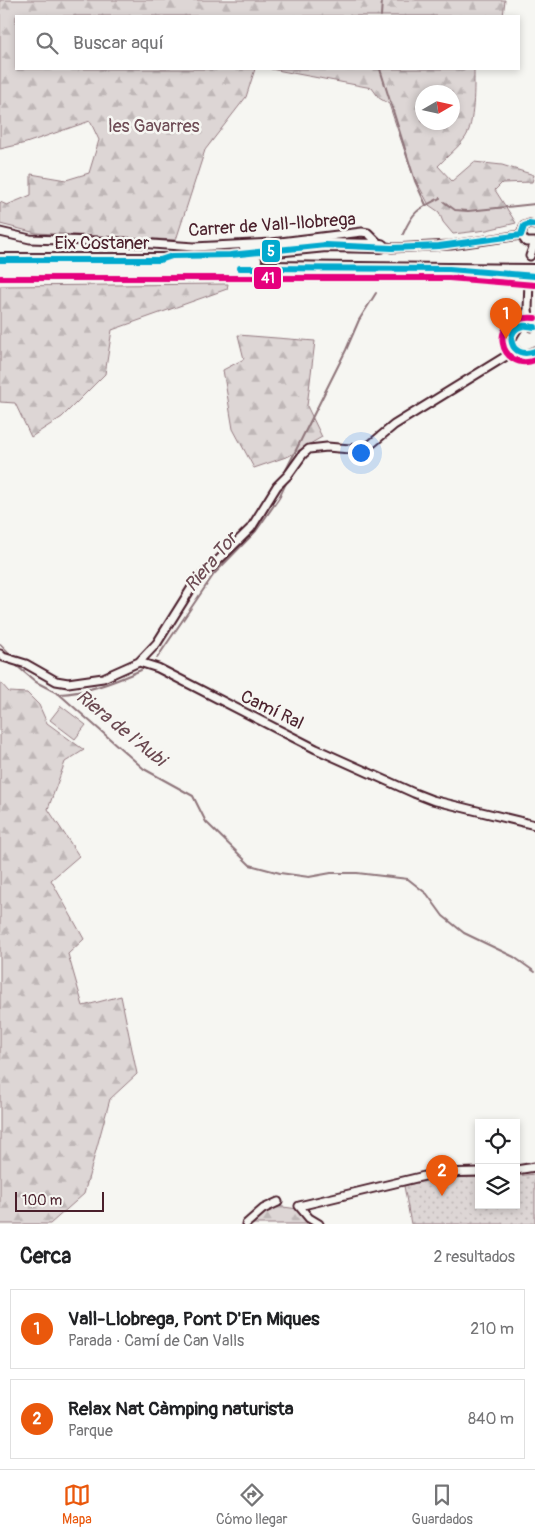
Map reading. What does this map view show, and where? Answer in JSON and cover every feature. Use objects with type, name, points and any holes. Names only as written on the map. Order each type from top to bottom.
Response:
[{"type":"highway","points":[[160,260],[172,256],[230,255],[326,246],[367,240],[382,246]]},
{"type":"highway","name":"Eix Costaner","points":[[0,260],[289,260],[535,263]]},
{"type":"highway","points":[[0,269],[449,269],[497,274],[533,275]]},
{"type":"street","points":[[521,234],[524,226],[535,225]]},
{"type":"street","name":"Carrer de Vall-llobrega","points":[[0,232],[30,239],[124,242],[194,247],[272,243],[362,232],[367,240]]},
{"type":"street","points":[[521,234],[526,242],[530,256],[535,242],[526,242]]},
{"type":"street","points":[[382,246],[392,248],[439,246],[521,234]]},
{"type":"street","points":[[533,275],[528,310],[511,340],[516,350],[526,354],[535,351]]},
{"type":"street","points":[[518,328],[523,326],[533,328],[528,310]]},
{"type":"street","points":[[0,654],[3,657],[26,664],[56,681],[68,683],[103,678],[139,662],[157,643],[194,584],[251,528],[277,486],[309,449],[326,447],[350,449],[370,445],[394,425],[516,350]]},
{"type":"street","name":"Camí Ral","points":[[139,662],[158,668],[307,744],[414,793],[432,800],[535,825]]},
{"type":"street","points":[[520,1169],[535,1167]]},
{"type":"street","points":[[320,1224],[309,1218],[299,1206],[437,1174],[475,1172]]},
{"type":"street","points":[[246,1224],[263,1209],[278,1202]]},
{"type":"green space","name":"les Gavarres","points":[[0,0],[505,0],[503,15],[15,15],[15,70],[255,70],[246,97],[205,150],[176,240],[36,233],[0,224],[0,202],[7,205],[31,195],[31,174],[66,180],[89,173],[99,140],[90,121],[26,143],[0,149]]},
{"type":"green space","points":[[276,70],[474,70],[471,124],[462,142],[438,166],[452,181],[474,162],[502,165],[534,175],[532,182],[502,183],[495,190],[516,223],[487,230],[453,234],[443,222],[439,212],[429,205],[412,173],[389,104],[379,98],[372,88]]},
{"type":"green space","points":[[228,284],[227,289],[112,330],[105,374],[62,417],[31,437],[15,403],[0,402],[0,286]]},
{"type":"green space","points":[[238,335],[315,341],[307,406],[322,437],[289,456],[254,468],[233,429],[223,370],[244,359]]},
{"type":"green space","points":[[0,682],[9,692],[27,693],[39,705],[47,723],[84,750],[65,762],[48,809],[79,856],[51,880],[84,939],[68,954],[83,1006],[121,996],[137,1074],[110,1099],[84,1194],[50,1224],[0,1224]]},
{"type":"green space","points":[[61,706],[86,725],[75,739],[50,720]]},
{"type":"green space","points":[[535,1174],[535,1224],[411,1224],[404,1186],[437,1178],[475,1177],[475,1209],[520,1209],[520,1176]]},
{"type":"green space","points":[[276,1206],[298,1209],[307,1220],[306,1224],[247,1224],[265,1210]]},
{"type":"waterway","points":[[381,15],[382,0]]},
{"type":"waterway","points":[[380,70],[415,181],[426,205]]},
{"type":"waterway","name":"Riera Tor","points":[[403,234],[413,215],[426,205],[440,198]]},
{"type":"waterway","name":"Riera Tor","points":[[444,202],[455,210],[468,211],[535,204]]},
{"type":"waterway","name":"Riera Tor","points":[[286,470],[359,320],[376,293]]},
{"type":"waterway","name":"Riera Tor","points":[[157,658],[214,574],[256,531],[279,498],[286,483]]},
{"type":"waterway","name":"Riera de l'Aubi","points":[[0,644],[10,654]]},
{"type":"waterway","name":"Riera de l'Aubi","points":[[17,666],[36,682],[59,694],[144,769],[193,796],[206,822],[250,865],[280,873],[309,877],[331,873],[357,873],[408,879],[427,894],[443,916],[464,933],[514,957],[535,972]]},
{"type":"waterway","name":"Riera Tor","points":[[60,694],[91,689],[141,670]]},
{"type":"transit line","name":"5","points":[[0,260],[160,260],[172,256],[230,255],[326,245],[392,248],[439,246],[521,235],[524,226],[529,224],[535,225]]},
{"type":"transit line","name":"5","points":[[240,268],[449,269],[535,276]]},
{"type":"transit line","name":"41","points":[[0,278],[449,278],[535,285]]},
{"type":"transit line","name":"41","points":[[535,318],[519,319],[509,325],[503,333],[503,343],[506,352],[513,359],[523,362],[535,360]]},
{"type":"transit line","name":"5","points":[[535,327],[524,326],[517,328],[512,338],[512,343],[519,352],[535,351]]},
{"type":"place","name":"Vall-Llobrega, Pont D'En Miques","points":[[506,339]]},
{"type":"place","name":"Relax Nat Càmping naturista","points":[[442,1196]]}]
